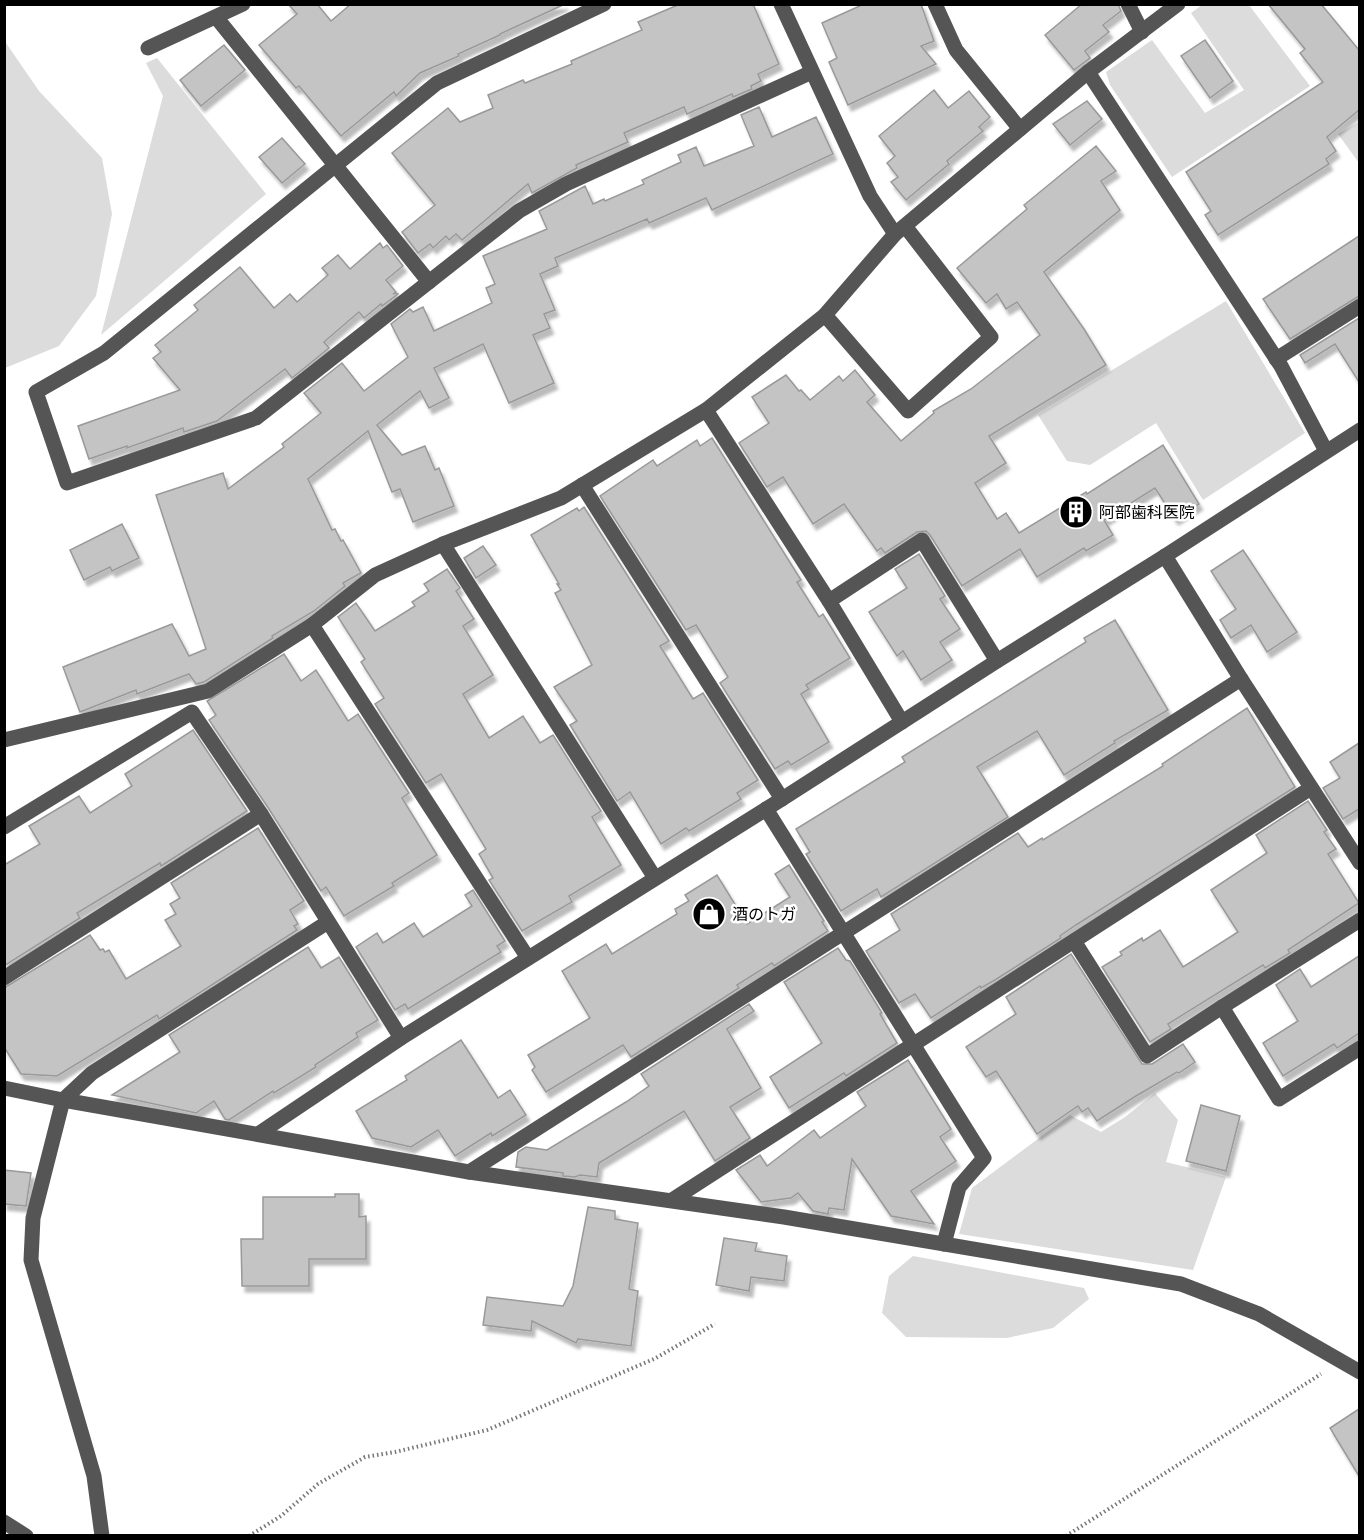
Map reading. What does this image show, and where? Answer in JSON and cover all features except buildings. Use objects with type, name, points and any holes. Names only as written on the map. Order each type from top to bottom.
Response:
[{"type":"street","points":[[148,48],[243,4]]},
{"type":"street","points":[[604,4],[436,83],[104,353],[36,392],[67,483],[256,418],[519,211],[566,184],[812,72]]},
{"type":"street","points":[[781,4],[870,196],[991,336],[908,411],[825,315]]},
{"type":"street","points":[[935,4],[956,51],[1020,129]]},
{"type":"street","points":[[1128,4],[1142,32]]},
{"type":"street","points":[[4,740],[208,691],[312,625],[375,575],[443,544],[561,498],[706,410],[825,315],[900,230],[1088,72],[1178,4]]},
{"type":"street","points":[[216,17],[429,282]]},
{"type":"street","points":[[1088,72],[1276,359],[1326,451]]},
{"type":"street","points":[[1276,359],[1359,306]]},
{"type":"street","points":[[706,410],[903,722]]},
{"type":"street","points":[[258,1134],[401,1038],[1165,556],[1359,429]]},
{"type":"street","points":[[582,485],[782,799]]},
{"type":"street","points":[[828,601],[921,540],[997,661]]},
{"type":"street","points":[[443,544],[655,878]]},
{"type":"street","points":[[1165,556],[1359,863]]},
{"type":"street","points":[[312,625],[528,958]]},
{"type":"street","points":[[469,1172],[1241,679]]},
{"type":"street","points":[[189,696],[192,712],[261,814],[401,1038]]},
{"type":"street","points":[[4,827],[192,712]]},
{"type":"street","points":[[672,1200],[1311,788]]},
{"type":"street","points":[[766,809],[984,1158],[959,1187],[944,1244]]},
{"type":"street","points":[[4,978],[261,814]]},
{"type":"street","points":[[1074,941],[1147,1056],[1359,920]]},
{"type":"street","points":[[102,1536],[94,1476],[31,1260],[33,1218],[63,1100],[92,1073],[328,922]]},
{"type":"street","points":[[1221,1007],[1279,1099],[1359,1048]]},
{"type":"street","points":[[4,1088],[469,1172],[672,1200],[1181,1284],[1259,1314],[1359,1372]]},
{"type":"street","points":[[4,1522],[26,1536]]},
{"type":"path","points":[[249,1536],[281,1516],[318,1484],[365,1457],[487,1430],[654,1359],[715,1324]]},
{"type":"path","points":[[1066,1536],[1340,1362]]},
{"type":"shaded area","points":[[1202,5],[1249,5],[1310,86],[1172,177],[1110,85],[1106,72],[1152,40],[1205,113],[1244,90],[1191,13]]},
{"type":"shaded area","points":[[4,40],[39,91],[102,158],[112,214],[96,296],[59,346],[5,368]]},
{"type":"shaded area","points":[[157,58],[266,194],[101,335],[163,96],[146,63]]},
{"type":"shaded area","points":[[1359,122],[1359,163],[1338,134]]},
{"type":"shaded area","points":[[1226,301],[1305,433],[1203,500],[1156,423],[1090,465],[1067,461],[1038,415]]},
{"type":"shaded area","points":[[1155,1093],[1178,1120],[1166,1162],[1226,1177],[1193,1270],[959,1234],[972,1188],[1070,1115],[1101,1132],[1125,1117]]},
{"type":"shaded area","points":[[913,1256],[1084,1288],[1089,1299],[1053,1328],[1007,1338],[906,1337],[882,1313],[889,1276]]},
{"type":"place","name":"阿部歯科医院","points":[[1076,512]]},
{"type":"place","name":"酒のトガ","points":[[709,914]]}]
